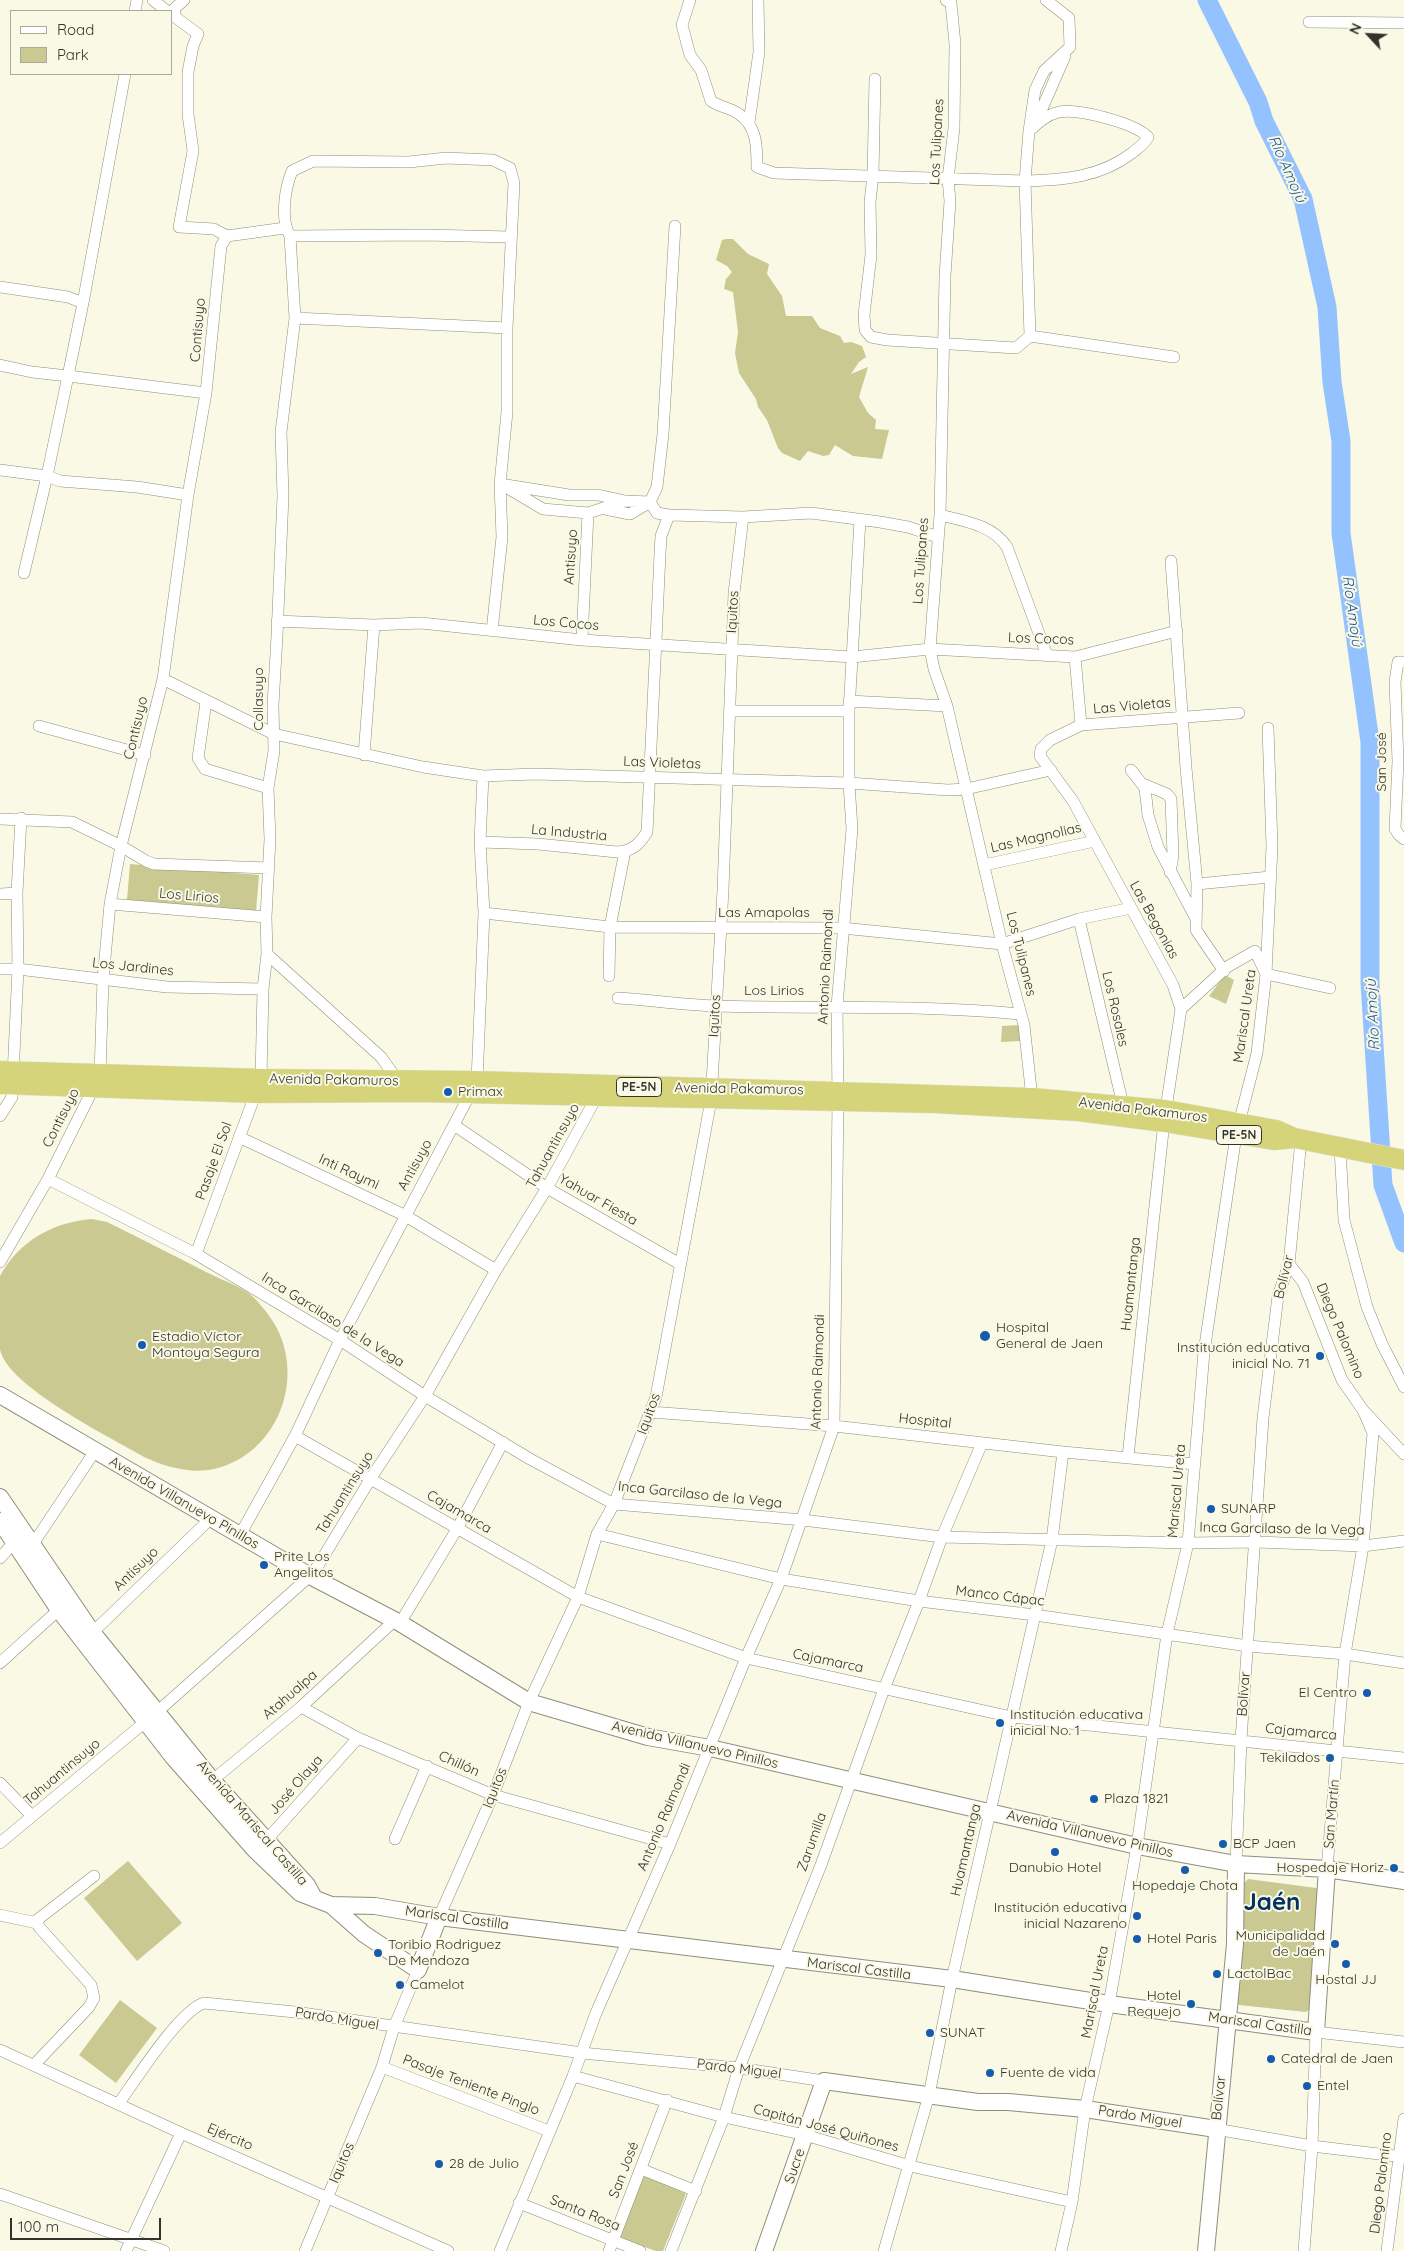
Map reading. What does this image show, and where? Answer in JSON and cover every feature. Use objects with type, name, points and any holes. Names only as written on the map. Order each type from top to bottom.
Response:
[{"type":"highway","name":"Avenida Pakamuros","points":[[6,1078],[258,1086],[474,1087],[712,1094],[1032,1098],[1123,1105],[1238,1129],[1276,1130],[1297,1139],[1399,1159]]},
{"type":"highway","name":"Avenida Pakamuros","points":[[258,1086],[398,1081],[596,1098],[712,1094]]},
{"type":"highway","name":"Avenida Pakamuros","points":[[838,1096],[1165,1115]]},
{"type":"street","points":[[154,0],[166,10]]},
{"type":"street","points":[[172,12],[184,0]]},
{"type":"street","points":[[690,0],[682,26],[690,55],[701,70],[711,101],[739,113],[752,127],[757,151],[757,167],[774,173],[1025,181],[1059,180],[1093,174],[1118,163],[1146,142],[1148,137],[1124,124],[1089,114],[1060,112],[1045,117],[1029,131]]},
{"type":"street","points":[[749,123],[759,52],[758,0]]},
{"type":"street","name":"Los Tulipanes","points":[[946,0],[951,3],[955,44],[954,128],[948,179],[950,201],[945,276],[940,515],[930,649],[934,669],[947,706],[1002,944],[1024,1025],[1032,1098]]},
{"type":"street","points":[[1030,336],[1025,181],[1029,131],[1036,90],[1044,72],[1070,47],[1071,38],[1069,18],[1046,0]]},
{"type":"street","points":[[172,15],[198,34],[193,46],[188,72],[188,114],[193,151],[179,227],[214,229],[227,236],[288,232],[511,237]]},
{"type":"street","points":[[1309,22],[1404,23]]},
{"type":"street","points":[[24,573],[47,476],[83,303],[125,75]]},
{"type":"street","points":[[875,79],[873,175],[870,202],[871,255],[864,315],[865,330],[871,337],[1016,348],[1030,336],[1174,357]]},
{"type":"street","name":"Collasuyo","points":[[258,1086],[263,988],[267,954],[268,788],[274,751],[274,658],[278,621],[283,496],[281,432],[295,318],[288,232],[287,183],[292,171],[313,160],[409,162],[446,158],[493,160],[510,168],[514,183],[507,328],[507,412],[500,484],[501,546],[492,631]]},
{"type":"street","points":[[604,509],[630,514],[650,502],[657,487],[675,226]]},
{"type":"street","name":"Contisuyo","points":[[0,1262],[48,1179],[97,1081],[102,979],[110,904],[121,846],[163,679],[188,495],[206,393],[221,246],[227,236]]},
{"type":"street","points":[[0,287],[68,297],[83,303]]},
{"type":"street","points":[[295,318],[507,328]]},
{"type":"street","points":[[0,365],[32,372],[206,393]]},
{"type":"street","points":[[0,470],[47,476],[60,480],[188,495]]},
{"type":"street","points":[[500,484],[569,495],[598,495],[625,501],[650,502]]},
{"type":"street","points":[[500,484],[543,509],[588,514]]},
{"type":"street","name":"Antisuyo","points":[[582,640],[588,514],[625,501]]},
{"type":"street","points":[[650,502],[657,513],[669,515],[743,517],[811,513],[908,527],[938,538]]},
{"type":"street","points":[[650,778],[654,646],[661,536],[669,515]]},
{"type":"street","points":[[940,515],[977,525],[999,535],[1007,547],[1047,655]]},
{"type":"street","name":"Iquitos","points":[[305,2251],[382,2067],[394,2027],[439,1917],[493,1795],[529,1702],[578,1597],[598,1534],[614,1504],[656,1397],[712,1094],[715,1006],[721,928],[726,780],[731,711],[735,577],[743,517]]},
{"type":"street","name":"Antonio Raimondi","points":[[500,2251],[519,2202],[574,2076],[596,2013],[670,1844],[746,1658],[781,1579],[834,1426],[838,1096],[837,1006],[842,928],[852,829],[849,783],[849,706],[860,520]]},
{"type":"street","points":[[1171,561],[1184,716],[1186,768],[1197,884],[1196,930],[1224,971]]},
{"type":"street","name":"Los Cocos","points":[[278,621],[374,625],[421,623],[654,646],[852,657],[930,649],[1074,657],[1177,631]]},
{"type":"street","points":[[364,754],[374,625]]},
{"type":"street","points":[[1074,657],[1082,725]]},
{"type":"street","name":"San José","points":[[1404,662],[1398,662],[1395,682],[1398,761],[1395,829],[1404,838]]},
{"type":"street","name":"Las Violetas","points":[[163,679],[206,702],[274,734],[423,767],[483,776],[534,774],[849,783],[948,790],[966,789],[1051,770]]},
{"type":"street","points":[[206,702],[198,758],[200,764],[210,771],[268,788]]},
{"type":"street","points":[[731,711],[849,706],[947,706]]},
{"type":"street","name":"Las Violetas","points":[[1040,756],[1044,744],[1082,725],[1239,713]]},
{"type":"street","points":[[39,726],[145,755]]},
{"type":"street","name":"Mariscal Ureta","points":[[1061,2251],[1072,2202],[1085,2109],[1109,2004],[1137,1846],[1167,1634],[1188,1543],[1204,1352],[1238,1129],[1257,1053],[1266,974],[1272,846],[1268,728]]},
{"type":"street","name":"Las Begonias","points":[[1040,756],[1073,801],[1173,985],[1181,1009],[1165,1115]]},
{"type":"street","points":[[1131,770],[1143,784],[1146,792],[1148,815],[1158,847],[1196,918]]},
{"type":"street","name":"Antisuyo","points":[[240,1535],[295,1436],[340,1340],[404,1215],[474,1087],[484,913],[480,842],[483,776]]},
{"type":"street","name":"La Industria","points":[[480,842],[538,844],[626,851],[639,845],[647,832],[650,778]]},
{"type":"street","points":[[1143,784],[1168,794],[1170,799],[1173,849],[1170,872]]},
{"type":"street","points":[[0,1116],[12,1097],[6,1078],[18,969],[17,893],[21,818]]},
{"type":"street","points":[[0,819],[21,818],[72,822],[154,864],[268,868]]},
{"type":"street","name":"Las Magnolias","points":[[984,865],[1095,841]]},
{"type":"street","points":[[609,976],[610,927],[626,851]]},
{"type":"street","points":[[1197,884],[1270,877]]},
{"type":"street","points":[[0,894],[17,893]]},
{"type":"street","name":"Los Lirios","points":[[110,904],[266,917]]},
{"type":"street","name":"Las Amapolas","points":[[484,913],[610,927],[842,928],[1002,944],[1078,919],[1130,908]]},
{"type":"street","name":"Los Rosales","points":[[1078,919],[1123,1105]]},
{"type":"street","points":[[1181,1009],[1227,967],[1255,951],[1266,974],[1330,988]]},
{"type":"street","points":[[267,954],[381,1057],[398,1081]]},
{"type":"street","name":"Los Jardines","points":[[0,969],[18,969],[167,987],[263,988]]},
{"type":"street","name":"Los Lirios","points":[[618,998],[715,1006],[837,1006],[988,1011],[1020,1014]]},
{"type":"street","name":"Pasaje El Sol","points":[[196,1254],[258,1086]]},
{"type":"street","name":"Tahuantinsuyo","points":[[0,1843],[152,1716],[310,1576],[320,1564],[371,1478],[425,1396],[496,1270],[548,1188],[596,1098]]},
{"type":"street","name":"Huamantanga","points":[[1128,1457],[1165,1115]]},
{"type":"street","name":"Yahuar Fiesta","points":[[454,1125],[548,1188],[680,1264]]},
{"type":"street","name":"Inti Raymi","points":[[239,1137],[404,1215],[496,1270]]},
{"type":"street","name":"Bolívar","points":[[1206,2251],[1234,1944],[1240,1740],[1256,1542],[1266,1384],[1278,1296],[1289,1264],[1297,1139]]},
{"type":"street","points":[[1346,1149],[1344,1220],[1367,1307],[1382,1344],[1404,1387]]},
{"type":"street","name":"Inca Garcilaso de la Vega","points":[[48,1179],[196,1254],[340,1340],[425,1396],[614,1504],[803,1520],[942,1537],[1188,1543],[1256,1542],[1363,1546],[1404,1541]]},
{"type":"street","name":"Diego Palomino","points":[[1289,1264],[1303,1282],[1342,1380],[1363,1410],[1404,1454]]},
{"type":"street","name":"Avenida Villanuevo Pinillos","points":[[0,1395],[310,1576],[398,1621],[529,1702],[648,1737],[710,1748],[1137,1846],[1236,1864],[1327,1869],[1404,1881]]},
{"type":"street","name":"San Martín","points":[[1304,2251],[1312,2146],[1316,2032],[1327,1869],[1345,1654],[1363,1546],[1373,1433],[1363,1410]]},
{"type":"street","name":"Hospital","points":[[651,1412],[834,1426],[1063,1452],[1195,1464]]},
{"type":"street","name":"Cajamarca","points":[[295,1436],[578,1597],[746,1658],[1012,1717],[1404,1758]]},
{"type":"street","name":"Atahualpa","points":[[206,1785],[301,1707],[398,1621],[457,1529],[503,1442]]},
{"type":"street","name":"Zarumilla","points":[[671,2251],[696,2192],[724,2117],[739,2068],[821,1866],[884,1688],[942,1537],[982,1443]]},
{"type":"street","points":[[0,1558],[15,1541],[32,1544],[95,1451]]},
{"type":"street","name":"Huamantanga","points":[[884,2251],[929,2096],[952,1979],[1052,1540],[1063,1452]]},
{"type":"street","name":"Avenida Mariscal Castilla","points":[[0,1497],[32,1544],[64,1605]]},
{"type":"street","name":"Antisuyo","points":[[88,1637],[210,1519]]},
{"type":"street","name":"Avenida Mariscal Castilla","points":[[0,1521],[88,1637],[206,1785],[300,1893],[314,1898]]},
{"type":"street","name":"Manco Cápac","points":[[598,1534],[781,1579],[919,1601],[1035,1615],[1248,1646],[1345,1654],[1404,1663]]},
{"type":"street","points":[[0,1663],[64,1605]]},
{"type":"street","name":"Chillón","points":[[301,1707],[358,1738],[493,1795],[670,1844]]},
{"type":"street","name":"José Olaya","points":[[261,1846],[358,1738]]},
{"type":"street","points":[[395,1839],[427,1766]]},
{"type":"street","points":[[0,1783],[32,1816]]},
{"type":"street","points":[[37,1923],[40,1918],[94,1876]]},
{"type":"street","name":"Mariscal Castilla","points":[[314,1898],[331,1905],[375,1906],[439,1917],[952,1979],[1109,2004],[1404,2042]]},
{"type":"street","points":[[331,1905],[364,1934],[418,1970]]},
{"type":"street","points":[[0,1915],[37,1923],[91,1985],[94,1998],[89,2008],[34,2065]]},
{"type":"street","name":"Pardo Miguel","points":[[119,2103],[175,2028],[195,2007],[204,2003],[295,2012],[582,2052],[739,2068],[978,2102],[1008,2102],[1085,2109],[1312,2146],[1402,2157]]},
{"type":"street","name":"Ejército","points":[[1,2053],[34,2065],[181,2133],[328,2196],[448,2251]]},
{"type":"street","name":"Pasaje Teniente Pinglo","points":[[382,2067],[549,2132]]},
{"type":"street","name":"Capitán José Quiñones","points":[[574,2076],[724,2117],[805,2135],[910,2166],[1072,2202]]},
{"type":"street","name":"Sucre","points":[[764,2251],[824,2081]]},
{"type":"street","name":"San José","points":[[610,2246],[667,2100]]},
{"type":"street","name":"Diego Palomino","points":[[1387,2251],[1402,2157],[1404,2119]]},
{"type":"street","points":[[126,2251],[181,2133]]},
{"type":"street","points":[[641,2169],[696,2192]]},
{"type":"street","points":[[0,2194],[164,2251]]},
{"type":"street","name":"Santa Rosa","points":[[519,2202],[610,2246],[640,2251]]},
{"type":"green space","points":[[733,239],[748,254],[769,264],[767,274],[782,296],[786,316],[812,316],[820,328],[840,336],[844,343],[851,342],[862,346],[866,357],[859,362],[851,374],[868,367],[859,397],[868,413],[876,420],[875,429],[889,430],[882,459],[853,456],[835,445],[829,455],[823,456],[808,451],[800,461],[782,453],[778,448],[767,420],[739,373],[735,353],[738,332],[733,292],[724,289],[726,279],[732,272],[727,266],[716,260],[722,240]]},
{"type":"green space","points":[[130,864],[259,875],[256,911],[127,900]]},
{"type":"green space","points":[[1225,975],[1234,980],[1226,1004],[1209,996]]},
{"type":"green space","points":[[1019,1025],[1020,1041],[1001,1042],[1002,1026]]},
{"type":"green space","name":"Estadio Víctor Montoya Segura","points":[[92,1219],[107,1222],[240,1288],[253,1296],[270,1317],[281,1339],[287,1362],[287,1385],[281,1408],[271,1429],[256,1447],[237,1460],[214,1469],[196,1471],[169,1467],[152,1461],[62,1410],[21,1379],[7,1363],[0,1349],[0,1276],[17,1253],[38,1236],[64,1224]]},
{"type":"green space","points":[[128,1861],[182,1923],[137,1961],[84,1898]]},
{"type":"green space","points":[[1248,1879],[1316,1888],[1319,1890],[1311,2008],[1306,2012],[1239,2005],[1237,2002],[1244,1883]]},
{"type":"green space","points":[[120,2000],[157,2028],[116,2083],[79,2055]]},
{"type":"green space","points":[[645,2173],[686,2194],[663,2251],[656,2251],[619,2238]]},
{"type":"waterway","name":"Río Amojú","points":[[1207,0],[1258,102],[1264,121],[1303,199],[1327,307],[1332,382],[1341,441],[1341,533],[1370,742],[1370,983],[1383,1185],[1404,1243]]},
{"type":"place","name":"Primax","points":[[448,1092]]},
{"type":"place","name":"Hospital General de Jaen","points":[[985,1336]]},
{"type":"place","name":"Estadio Víctor Montoya Segura","points":[[142,1345]]},
{"type":"place","name":"Institución educativa inicial No. 71","points":[[1320,1356]]},
{"type":"place","name":"SUNARP","points":[[1211,1509]]},
{"type":"place","name":"Prite Los Angelitos","points":[[264,1565]]},
{"type":"place","name":"El Centro","points":[[1367,1693]]},
{"type":"place","name":"Institución educativa inicial No. 1","points":[[1000,1723]]},
{"type":"place","name":"Tekilados","points":[[1330,1758]]},
{"type":"place","name":"Plaza 1821","points":[[1094,1799]]},
{"type":"place","name":"BCP Jaen","points":[[1223,1844]]},
{"type":"place","name":"Danubio Hotel","points":[[1055,1852]]},
{"type":"place","name":"Hospedaje Horiz","points":[[1394,1868]]},
{"type":"place","name":"Hopedaje Chota","points":[[1185,1870]]},
{"type":"place","name":"Institución educativa inicial Nazareno","points":[[1137,1916]]},
{"type":"place","name":"Hotel Paris","points":[[1137,1939]]},
{"type":"place","name":"Municipalidad de Jaén","points":[[1335,1944]]},
{"type":"place","name":"Toribio Rodriguez De Mendoza","points":[[378,1953]]},
{"type":"place","name":"Hostal JJ","points":[[1346,1964]]},
{"type":"place","name":"LactolBac","points":[[1217,1974]]},
{"type":"place","name":"Camelot","points":[[400,1985]]},
{"type":"place","name":"Hotel Requejo","points":[[1191,2004]]},
{"type":"place","name":"SUNAT","points":[[930,2033]]},
{"type":"place","name":"Catedral de Jaen","points":[[1271,2059]]},
{"type":"place","name":"Fuente de vida","points":[[990,2073]]},
{"type":"place","name":"Entel","points":[[1307,2086]]},
{"type":"place","name":"28 de Julio","points":[[439,2164]]},
{"type":"district","name":"Jaén","points":[[1272,1903]]}]
